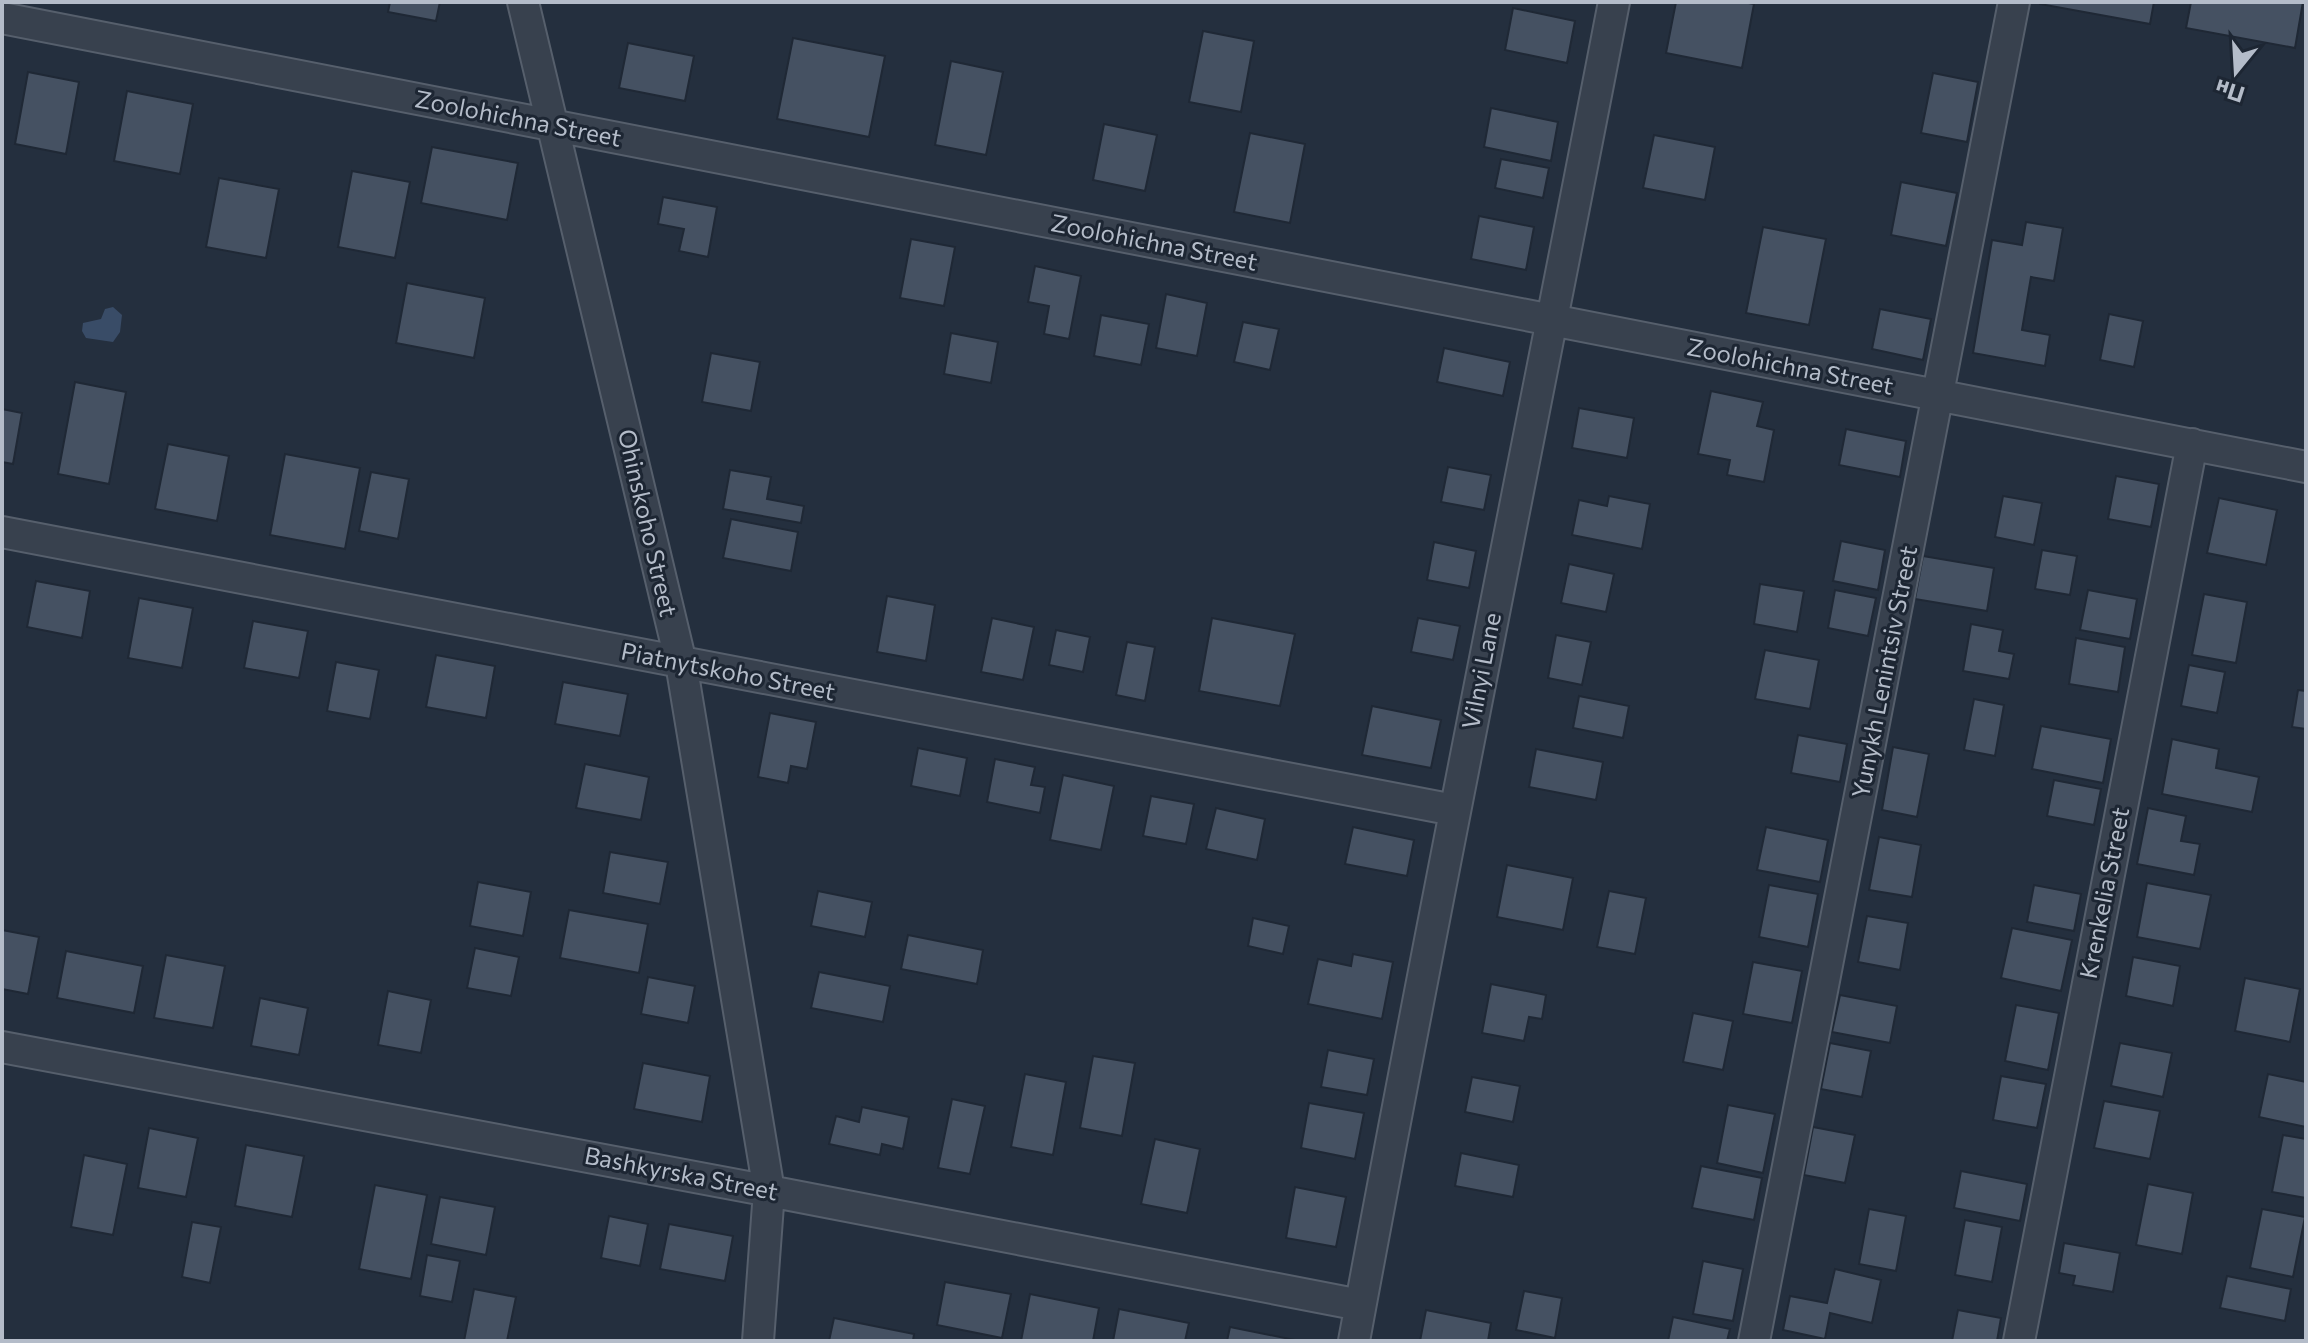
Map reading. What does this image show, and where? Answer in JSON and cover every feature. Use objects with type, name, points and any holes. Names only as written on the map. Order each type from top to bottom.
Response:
[{"type":"street","name":"Ohinskoho Street","points":[[523,2],[681,663],[769,1191],[758,1341]]},
{"type":"street","name":"Vilnyi Lane","points":[[1354,1341],[1454,810],[1614,2]]},
{"type":"street","name":"Yunykh Lenintsiv Street","points":[[1754,1341],[2014,2]]},
{"type":"street","name":"Zoolohichna Street","points":[[2,18],[2306,467]]},
{"type":"street","name":"Krenkelia Street","points":[[2019,1341],[2192,444]]},
{"type":"street","name":"Piatnytskoho Street","points":[[2,532],[1454,810]]},
{"type":"street","name":"Bashkyrska Street","points":[[2,1047],[1360,1305]]},
{"type":"water","points":[[113,307],[122,315],[120,332],[113,342],[86,338],[82,331],[83,323],[101,319],[105,309]]},
{"type":"building","points":[[390,2],[440,2],[436,21],[388,12]]},
{"type":"building","points":[[1676,2],[1754,4],[1742,68],[1666,53]]},
{"type":"building","points":[[2040,2],[2154,2],[2150,24]]},
{"type":"building","points":[[2191,2],[2303,2],[2295,48],[2186,28]]},
{"type":"building","points":[[1513,8],[1575,21],[1567,63],[1505,50]]},
{"type":"building","points":[[1203,31],[1254,41],[1241,112],[1189,102]]},
{"type":"building","points":[[793,38],[885,56],[869,137],[777,119]]},
{"type":"building","points":[[628,43],[694,56],[685,101],[619,88]]},
{"type":"building","points":[[951,61],[1003,72],[986,155],[935,145]]},
{"type":"building","points":[[28,72],[79,82],[66,154],[15,144]]},
{"type":"building","points":[[1933,73],[1978,82],[1967,142],[1921,133]]},
{"type":"building","points":[[127,91],[193,104],[180,174],[114,161]]},
{"type":"building","points":[[1491,108],[1558,122],[1551,161],[1484,147]]},
{"type":"building","points":[[1104,124],[1157,135],[1145,191],[1093,180]]},
{"type":"building","points":[[1250,133],[1305,144],[1290,223],[1234,212]]},
{"type":"building","points":[[1654,135],[1715,147],[1705,200],[1643,188]]},
{"type":"building","points":[[432,147],[518,163],[507,220],[421,203]]},
{"type":"building","points":[[1501,159],[1549,168],[1543,198],[1495,188]]},
{"type":"building","points":[[352,171],[410,182],[395,258],[338,247]]},
{"type":"building","points":[[219,178],[279,189],[266,258],[206,247]]},
{"type":"building","points":[[1901,182],[1957,193],[1946,246],[1891,235]]},
{"type":"building","points":[[663,197],[717,207],[708,257],[679,251],[684,229],[658,224]]},
{"type":"building","points":[[1479,216],[1534,227],[1526,270],[1471,259]]},
{"type":"building","points":[[2026,222],[2063,228],[2054,281],[2031,277],[2022,330],[2050,335],[2045,366],[1973,353],[1992,240],[2022,245]]},
{"type":"building","points":[[1763,227],[1826,239],[1809,325],[1746,313]]},
{"type":"building","points":[[911,239],[955,247],[944,306],[900,298]]},
{"type":"building","points":[[1035,266],[1081,276],[1069,339],[1044,334],[1049,306],[1028,302]]},
{"type":"building","points":[[407,283],[485,298],[474,358],[396,343]]},
{"type":"building","points":[[1166,294],[1207,303],[1197,356],[1156,348]]},
{"type":"building","points":[[1880,309],[1931,319],[1923,360],[1872,349]]},
{"type":"building","points":[[2109,314],[2143,321],[2134,367],[2100,360]]},
{"type":"building","points":[[1101,315],[1149,324],[1141,365],[1094,356]]},
{"type":"building","points":[[1243,322],[1279,329],[1270,370],[1234,362]]},
{"type":"building","points":[[951,333],[998,342],[991,383],[944,374]]},
{"type":"building","points":[[1444,348],[1510,362],[1503,396],[1437,382]]},
{"type":"building","points":[[711,353],[760,362],[751,411],[702,402]]},
{"type":"building","points":[[75,382],[126,392],[109,484],[58,474]]},
{"type":"building","points":[[1711,391],[1763,402],[1757,426],[1774,430],[1764,482],[1727,475],[1730,460],[1698,454]]},
{"type":"building","points":[[1579,408],[1634,418],[1627,458],[1572,448]]},
{"type":"building","points":[[2,409],[22,413],[13,464],[2,462]]},
{"type":"building","points":[[1846,429],[1906,441],[1900,477],[1839,465]]},
{"type":"building","points":[[168,444],[229,456],[217,521],[155,509]]},
{"type":"building","points":[[285,454],[360,468],[345,549],[270,535]]},
{"type":"building","points":[[1448,467],[1491,475],[1484,510],[1441,502]]},
{"type":"building","points":[[730,470],[771,477],[767,499],[804,506],[801,523],[723,509]]},
{"type":"building","points":[[371,472],[409,479],[398,539],[359,531]]},
{"type":"building","points":[[2116,476],[2159,484],[2151,527],[2108,519]]},
{"type":"building","points":[[1609,496],[1650,504],[1642,549],[1572,535],[1579,500],[1607,506]]},
{"type":"building","points":[[2003,496],[2042,503],[2034,545],[1995,537]]},
{"type":"building","points":[[2219,498],[2277,510],[2266,565],[2207,553]]},
{"type":"building","points":[[731,519],[798,532],[791,571],[723,558]]},
{"type":"building","points":[[1841,541],[1885,550],[1878,590],[1833,581]]},
{"type":"building","points":[[1434,542],[1476,551],[1469,588],[1427,580]]},
{"type":"building","points":[[2042,550],[2077,556],[2070,595],[2035,589]]},
{"type":"building","points":[[1923,556],[1994,568],[1987,611],[1915,599]]},
{"type":"building","points":[[1569,564],[1614,574],[1606,612],[1561,603]]},
{"type":"building","points":[[36,581],[90,591],[82,638],[27,627]]},
{"type":"building","points":[[1760,584],[1804,591],[1797,632],[1754,624]]},
{"type":"building","points":[[1835,590],[1876,598],[1868,636],[1828,628]]},
{"type":"building","points":[[2088,590],[2137,599],[2130,639],[2080,630]]},
{"type":"building","points":[[2204,594],[2247,602],[2236,663],[2192,655]]},
{"type":"building","points":[[887,596],[935,605],[926,661],[877,652]]},
{"type":"building","points":[[139,598],[193,608],[182,668],[128,658]]},
{"type":"building","points":[[992,618],[1034,627],[1023,680],[981,672]]},
{"type":"building","points":[[1212,618],[1295,634],[1280,706],[1199,691]]},
{"type":"building","points":[[1418,618],[1460,626],[1453,660],[1411,652]]},
{"type":"building","points":[[253,621],[308,631],[299,678],[244,668]]},
{"type":"building","points":[[1971,624],[2003,630],[1999,651],[2014,654],[2009,679],[1963,671]]},
{"type":"building","points":[[1056,630],[1090,637],[1083,672],[1049,665]]},
{"type":"building","points":[[1556,635],[1591,642],[1582,685],[1548,678]]},
{"type":"building","points":[[2076,638],[2125,647],[2118,692],[2069,684]]},
{"type":"building","points":[[1127,642],[1155,647],[1145,701],[1116,695]]},
{"type":"building","points":[[1765,650],[1819,660],[1810,709],[1755,699]]},
{"type":"building","points":[[436,655],[495,666],[486,718],[426,707]]},
{"type":"building","points":[[336,662],[379,670],[370,719],[327,711]]},
{"type":"building","points":[[2189,665],[2225,672],[2217,713],[2181,706]]},
{"type":"building","points":[[563,682],[628,694],[620,736],[555,724]]},
{"type":"building","points":[[2298,690],[2306,691],[2306,729],[2292,727]]},
{"type":"building","points":[[1579,696],[1629,706],[1623,738],[1573,728]]},
{"type":"building","points":[[1974,699],[2004,705],[1995,756],[1964,750]]},
{"type":"building","points":[[1372,706],[1441,720],[1431,768],[1362,755]]},
{"type":"building","points":[[770,713],[816,722],[807,769],[791,766],[788,783],[758,777]]},
{"type":"building","points":[[2041,726],[2111,739],[2103,783],[2032,769]]},
{"type":"building","points":[[1798,735],[1847,744],[1840,782],[1791,773]]},
{"type":"building","points":[[2172,739],[2219,749],[2216,768],[2259,777],[2252,812],[2162,794]]},
{"type":"building","points":[[1893,747],[1929,754],[1917,817],[1882,810]]},
{"type":"building","points":[[918,748],[967,758],[960,796],[911,786]]},
{"type":"building","points":[[1536,749],[1603,762],[1596,800],[1529,787]]},
{"type":"building","points":[[995,759],[1035,767],[1031,785],[1045,787],[1040,813],[987,802]]},
{"type":"building","points":[[585,764],[649,777],[641,820],[576,808]]},
{"type":"building","points":[[1063,775],[1114,786],[1101,850],[1050,840]]},
{"type":"building","points":[[2054,780],[2101,789],[2094,825],[2047,816]]},
{"type":"building","points":[[1151,796],[1194,804],[1186,844],[1143,836]]},
{"type":"building","points":[[1216,808],[1265,819],[1257,860],[1206,849]]},
{"type":"building","points":[[2148,808],[2186,816],[2181,841],[2200,844],[2194,875],[2137,864]]},
{"type":"building","points":[[1353,827],[1414,840],[1407,876],[1345,864]]},
{"type":"building","points":[[1766,827],[1828,840],[1820,882],[1757,870]]},
{"type":"building","points":[[1879,837],[1921,845],[1912,897],[1869,890]]},
{"type":"building","points":[[610,852],[668,862],[660,904],[603,893]]},
{"type":"building","points":[[1507,865],[1573,878],[1563,930],[1497,917]]},
{"type":"building","points":[[478,882],[531,892],[523,936],[470,926]]},
{"type":"building","points":[[2147,883],[2211,895],[2200,949],[2137,937]]},
{"type":"building","points":[[1769,885],[1818,894],[1808,947],[1759,937]]},
{"type":"building","points":[[2034,885],[2081,894],[2074,931],[2027,922]]},
{"type":"building","points":[[818,891],[872,902],[865,937],[811,926]]},
{"type":"building","points":[[1609,891],[1646,898],[1635,954],[1597,947]]},
{"type":"building","points":[[569,910],[648,924],[639,973],[560,958]]},
{"type":"building","points":[[1867,916],[1908,923],[1900,970],[1858,962]]},
{"type":"building","points":[[1253,918],[1289,926],[1283,954],[1248,946]]},
{"type":"building","points":[[2012,928],[2072,940],[2061,991],[2001,978]]},
{"type":"building","points":[[2,930],[39,937],[28,994],[2,989]]},
{"type":"building","points":[[908,935],[983,950],[977,984],[901,969]]},
{"type":"building","points":[[475,948],[519,957],[511,996],[467,988]]},
{"type":"building","points":[[66,951],[143,966],[134,1013],[57,998]]},
{"type":"building","points":[[1353,954],[1393,962],[1382,1019],[1308,1004],[1318,959],[1351,966]]},
{"type":"building","points":[[166,955],[225,966],[213,1028],[154,1018]]},
{"type":"building","points":[[2133,957],[2180,966],[2173,1006],[2126,996]]},
{"type":"building","points":[[1753,962],[1802,971],[1792,1023],[1743,1014]]},
{"type":"building","points":[[819,972],[890,986],[883,1022],[811,1008]]},
{"type":"building","points":[[648,977],[695,986],[688,1023],[641,1014]]},
{"type":"building","points":[[2245,978],[2300,989],[2290,1042],[2235,1031]]},
{"type":"building","points":[[1491,984],[1546,995],[1542,1019],[1529,1017],[1524,1041],[1482,1033]]},
{"type":"building","points":[[388,991],[431,1000],[421,1053],[378,1045]]},
{"type":"building","points":[[1840,995],[1897,1006],[1890,1043],[1832,1032]]},
{"type":"building","points":[[260,998],[308,1008],[299,1055],[251,1046]]},
{"type":"building","points":[[2016,1005],[2059,1013],[2048,1070],[2005,1061]]},
{"type":"building","points":[[1693,1013],[1733,1021],[1723,1070],[1683,1062]]},
{"type":"building","points":[[1830,1043],[1871,1051],[1862,1097],[1821,1089]]},
{"type":"building","points":[[2120,1043],[2172,1053],[2163,1097],[2111,1086]]},
{"type":"building","points":[[1328,1050],[1374,1059],[1367,1095],[1321,1087]]},
{"type":"building","points":[[1093,1056],[1135,1063],[1122,1136],[1080,1128]]},
{"type":"building","points":[[643,1063],[710,1076],[702,1122],[634,1109]]},
{"type":"building","points":[[1025,1074],[1066,1082],[1053,1155],[1011,1147]]},
{"type":"building","points":[[2268,1074],[2306,1082],[2306,1127],[2259,1117]]},
{"type":"building","points":[[2001,1076],[2046,1084],[2037,1128],[1993,1120]]},
{"type":"building","points":[[1472,1077],[1520,1086],[1513,1122],[1465,1112]]},
{"type":"building","points":[[952,1099],[985,1106],[970,1174],[938,1168]]},
{"type":"building","points":[[2104,1101],[2160,1111],[2150,1159],[2094,1148]]},
{"type":"building","points":[[1309,1103],[1364,1113],[1355,1159],[1301,1148]]},
{"type":"building","points":[[1728,1105],[1775,1114],[1763,1173],[1717,1163]]},
{"type":"building","points":[[862,1107],[909,1117],[903,1149],[882,1144],[880,1155],[829,1144],[836,1116],[859,1122]]},
{"type":"building","points":[[1813,1127],[1855,1135],[1845,1183],[1804,1175]]},
{"type":"building","points":[[149,1128],[198,1138],[186,1197],[138,1188]]},
{"type":"building","points":[[2283,1135],[2306,1139],[2306,1198],[2272,1192]]},
{"type":"building","points":[[1155,1139],[1200,1149],[1187,1213],[1141,1204]]},
{"type":"building","points":[[246,1145],[304,1156],[292,1217],[235,1206]]},
{"type":"building","points":[[1461,1153],[1519,1165],[1513,1197],[1455,1186]]},
{"type":"building","points":[[84,1155],[127,1164],[113,1235],[71,1227]]},
{"type":"building","points":[[1701,1166],[1762,1178],[1754,1220],[1692,1208]]},
{"type":"building","points":[[1961,1171],[2027,1184],[2020,1221],[1954,1208]]},
{"type":"building","points":[[2148,1184],[2193,1193],[2182,1254],[2136,1245]]},
{"type":"building","points":[[375,1185],[427,1195],[411,1279],[359,1269]]},
{"type":"building","points":[[1295,1187],[1346,1197],[1336,1247],[1286,1238]]},
{"type":"building","points":[[440,1197],[495,1207],[486,1255],[431,1244]]},
{"type":"building","points":[[1869,1209],[1906,1216],[1896,1271],[1859,1264]]},
{"type":"building","points":[[2262,1209],[2305,1217],[2293,1277],[2250,1268]]},
{"type":"building","points":[[609,1216],[648,1224],[640,1266],[601,1258]]},
{"type":"building","points":[[1965,1220],[2002,1227],[1992,1282],[1955,1275]]},
{"type":"building","points":[[192,1222],[221,1227],[210,1283],[182,1277]]},
{"type":"building","points":[[669,1224],[733,1236],[725,1281],[660,1269]]},
{"type":"building","points":[[2064,1243],[2120,1253],[2113,1292],[2073,1285],[2075,1276],[2059,1273]]},
{"type":"building","points":[[427,1255],[460,1261],[452,1302],[420,1296]]},
{"type":"building","points":[[1703,1261],[1743,1269],[1733,1321],[1693,1314]]},
{"type":"building","points":[[1835,1269],[1881,1280],[1872,1323],[1830,1313],[1825,1339],[1783,1330],[1790,1296],[1827,1303]]},
{"type":"building","points":[[2227,1276],[2291,1289],[2285,1321],[2220,1308]]},
{"type":"building","points":[[945,1282],[1011,1294],[1002,1338],[937,1325]]},
{"type":"building","points":[[474,1289],[516,1297],[507,1341],[464,1341]]},
{"type":"building","points":[[1524,1291],[1562,1298],[1555,1338],[1516,1330]]},
{"type":"building","points":[[1030,1294],[1099,1308],[1093,1341],[1021,1341]]},
{"type":"building","points":[[1119,1309],[1189,1323],[1185,1341],[1113,1341]]},
{"type":"building","points":[[1426,1310],[1491,1323],[1488,1341],[1420,1341]]},
{"type":"building","points":[[1958,1310],[2001,1318],[1997,1341],[1952,1341]]},
{"type":"building","points":[[1673,1317],[1730,1329],[1727,1341],[1668,1341]]},
{"type":"building","points":[[834,1318],[914,1334],[913,1341],[829,1341]]},
{"type":"building","points":[[1230,1327],[1295,1340],[1295,1341],[1227,1341]]}]
